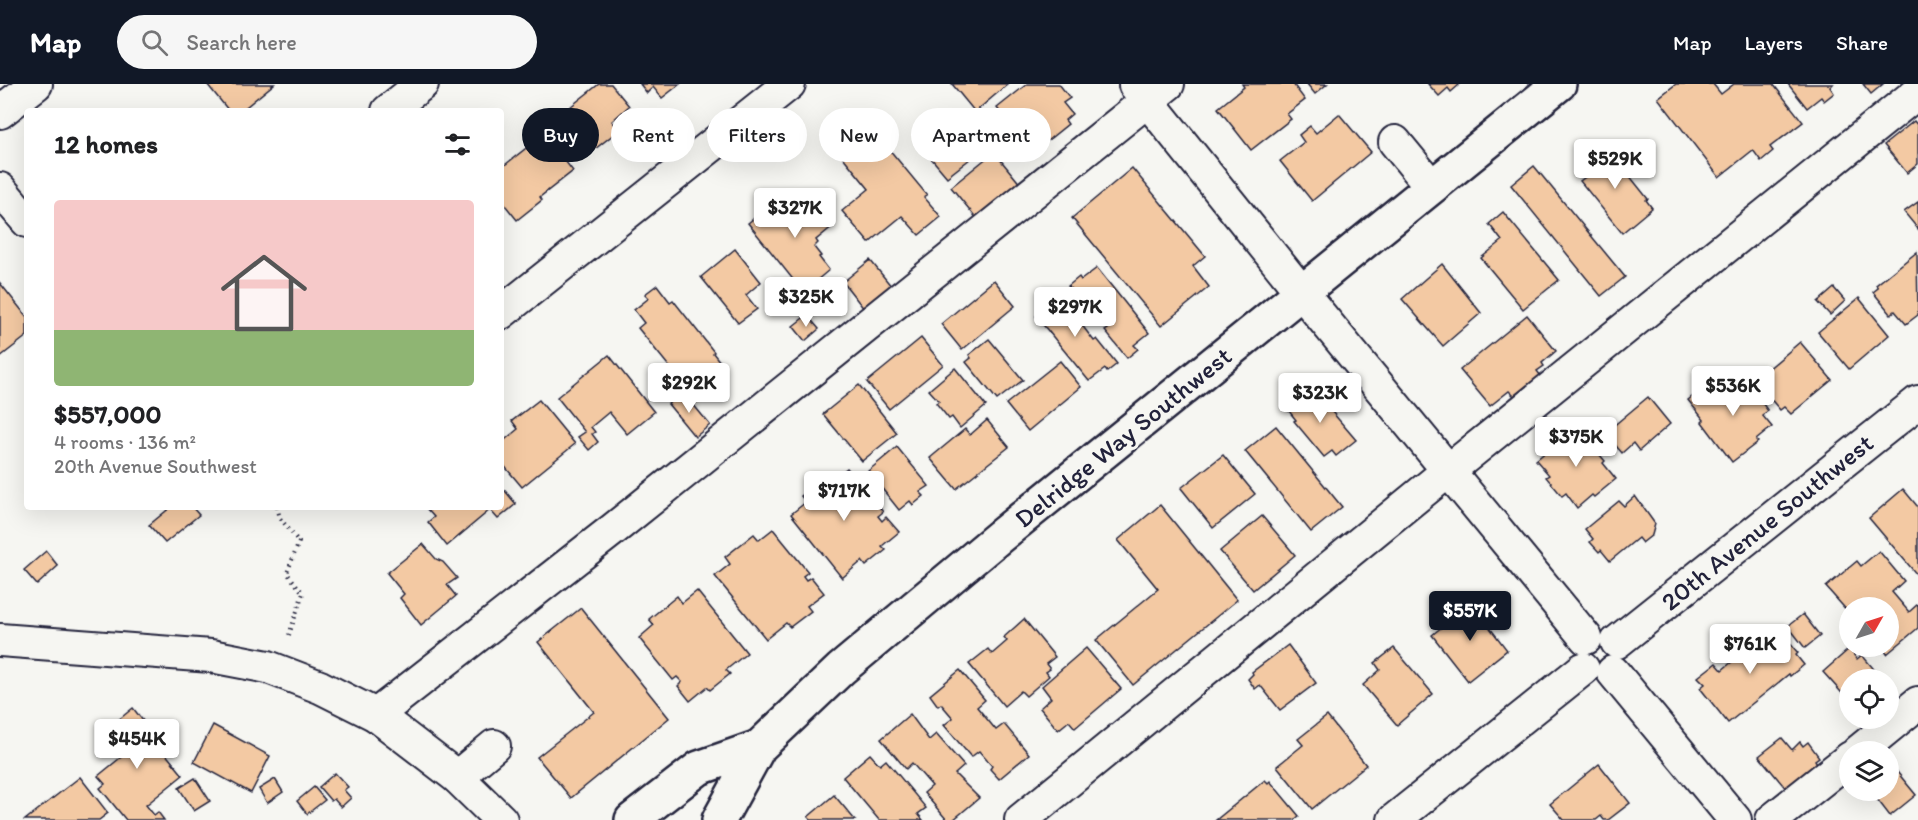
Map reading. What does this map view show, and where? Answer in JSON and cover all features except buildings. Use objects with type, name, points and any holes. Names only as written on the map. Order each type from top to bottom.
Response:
[{"type":"main road","name":"Delridge Way Southwest","points":[[719,820],[759,747],[841,669],[999,537],[1559,84]]},
{"type":"main road","points":[[632,820],[699,768],[759,747]]},
{"type":"street","points":[[0,112],[36,84]]},
{"type":"street","points":[[392,108],[422,84]]},
{"type":"street","points":[[504,311],[789,84]]},
{"type":"street","points":[[376,715],[615,528],[1150,89],[1302,292],[1586,638],[1578,650],[1578,657],[1604,661],[1735,820]]},
{"type":"street","points":[[1021,820],[1448,471],[1918,92]]},
{"type":"street","points":[[1395,142],[1432,187]]},
{"type":"street","points":[[0,189],[24,217]]},
{"type":"street","name":"20th Avenue Southwest","points":[[1394,820],[1604,661],[1918,402]]},
{"type":"street","points":[[1,644],[212,657],[268,667],[320,687],[376,715],[457,777],[501,820]]},
{"type":"street","points":[[1871,741],[1918,703]]},
{"type":"street","points":[[457,777],[495,746]]},
{"type":"street","points":[[1772,820],[1839,767]]},
{"type":"path","points":[[278,510],[280,518],[299,542],[286,573],[303,593],[289,635]]}]
